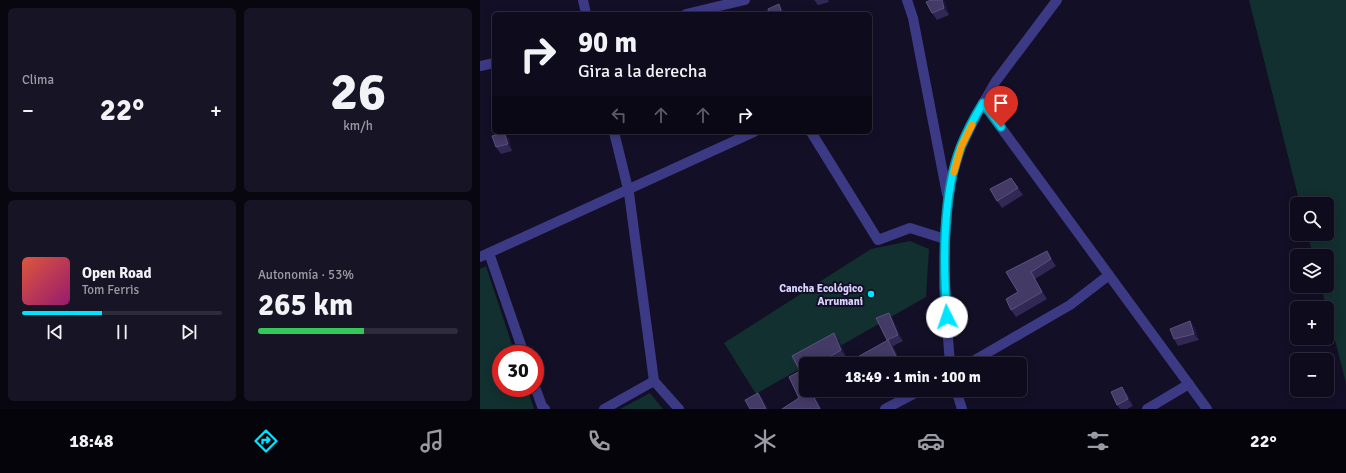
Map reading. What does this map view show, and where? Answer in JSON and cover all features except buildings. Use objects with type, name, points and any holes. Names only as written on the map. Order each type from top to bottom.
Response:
[{"type":"street","points":[[583,0],[586,12]]},
{"type":"street","points":[[694,12],[745,0]]},
{"type":"street","points":[[907,0],[913,18],[948,202]]},
{"type":"street","points":[[949,357],[944,286],[945,239],[952,176],[961,147],[996,81],[1057,0]]},
{"type":"street","points":[[480,66],[492,63]]},
{"type":"street","points":[[983,103],[1207,409]]},
{"type":"street","points":[[614,134],[628,190],[654,381],[679,409]]},
{"type":"street","points":[[520,345],[484,255],[750,134]]},
{"type":"street","points":[[812,134],[878,240],[910,228],[945,239]]},
{"type":"street","points":[[980,357],[1070,305],[1109,276]]},
{"type":"street","points":[[604,409],[654,381]]},
{"type":"street","points":[[1147,409],[1189,384]]},
{"type":"street","points":[[539,397],[542,406],[545,409]]},
{"type":"street","points":[[886,409],[908,397]]},
{"type":"street","points":[[958,397],[962,409]]},
{"type":"green space","points":[[1249,0],[1346,0],[1346,383],[1334,336],[1334,301],[1325,301],[1323,293],[1334,293],[1334,249],[1311,249],[1310,241],[1334,241],[1334,197],[1298,197]]},
{"type":"green space","points":[[910,241],[929,249],[926,297],[821,357],[799,357],[799,369],[756,394],[724,343],[871,249]]},
{"type":"green space","points":[[486,266],[512,345],[492,345],[492,397],[530,397],[534,409],[480,409],[480,269]]},
{"type":"green space","points":[[650,393],[663,409],[620,409]]},
{"type":"slow traffic","points":[[954,172],[961,147],[972,125]]},
{"type":"place","name":"Cancha Ecológico Arrumani","points":[[871,294]]},
{"type":"route","points":[[947,317],[944,286],[945,239],[952,176],[961,147],[983,103],[1001,127]]}]
